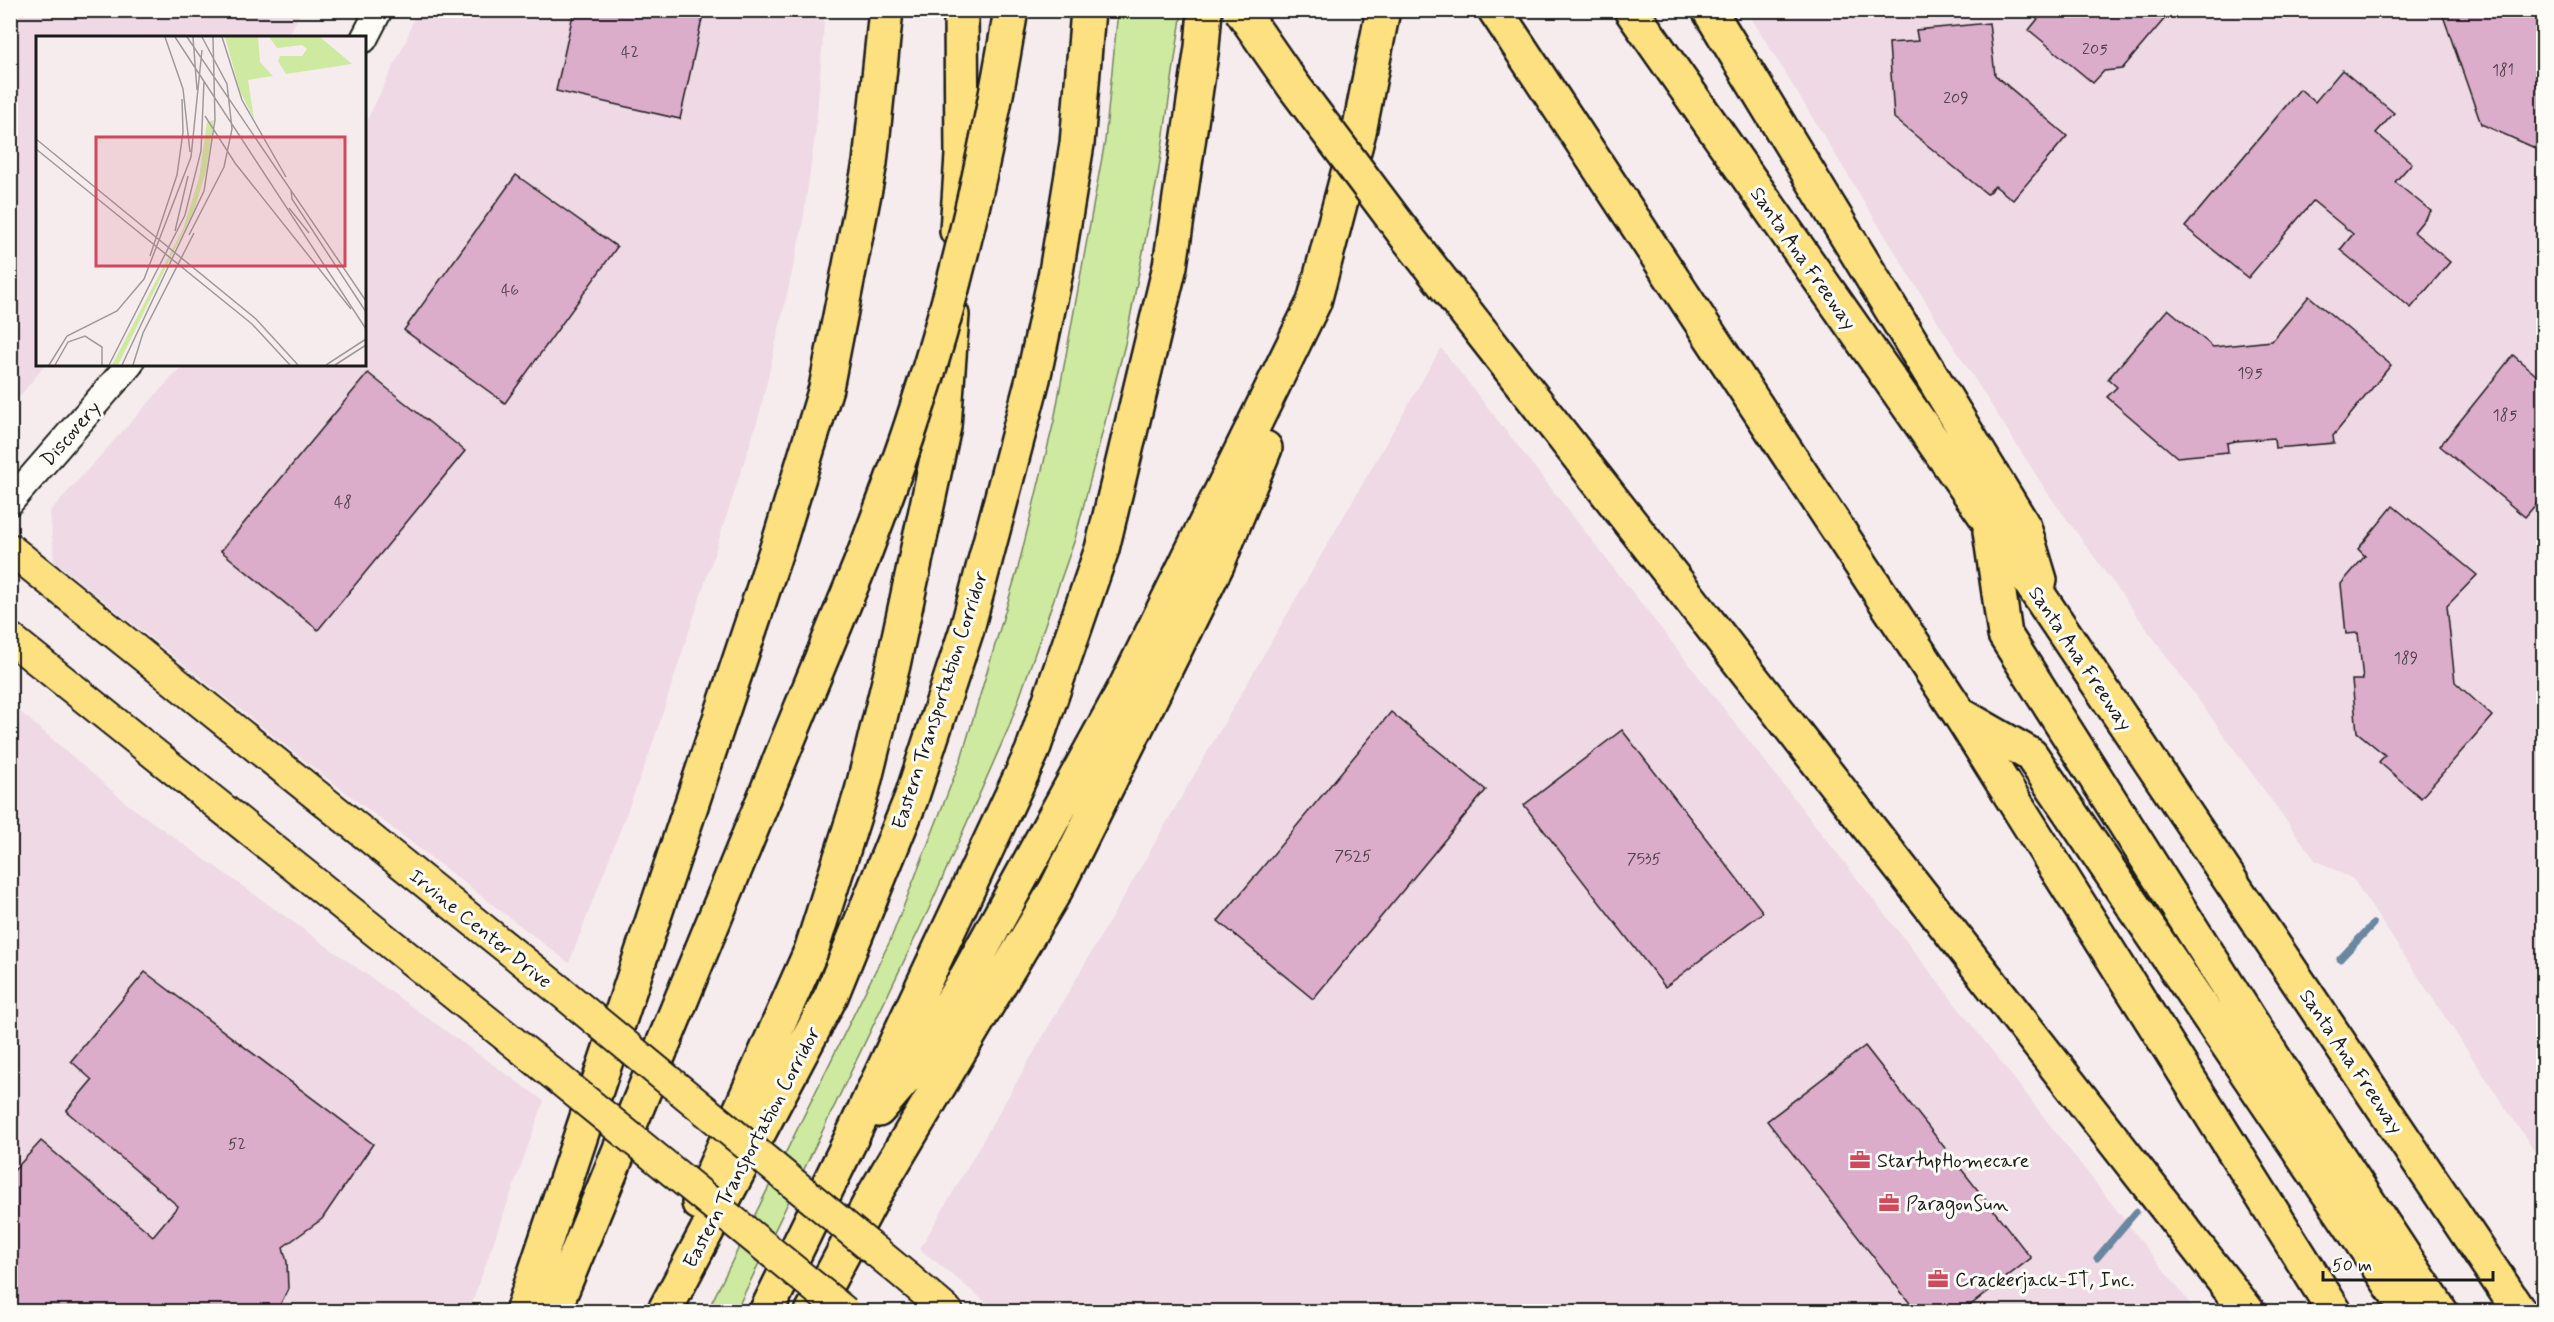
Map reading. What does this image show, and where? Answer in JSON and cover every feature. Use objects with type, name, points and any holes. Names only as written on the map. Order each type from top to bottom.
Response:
[{"type":"highway","points":[[522,1311],[781,536],[826,388],[870,163],[886,10]]},
{"type":"highway","points":[[650,1311],[811,951],[862,790],[893,665],[944,426],[962,155],[961,10]]},
{"type":"highway","points":[[553,1311],[671,1019],[862,560],[912,424],[974,204],[997,96],[1011,10]]},
{"type":"highway","name":"Eastern Transportation Corridor","points":[[664,1311],[831,996],[911,799],[967,629],[1033,379],[1056,272],[1077,144],[1088,10]]},
{"type":"highway","points":[[766,1311],[849,1143],[1032,752],[1101,549],[1170,266],[1202,47],[1205,10]]},
{"type":"highway","points":[[1240,10],[1293,86],[1426,262],[2248,1311]]},
{"type":"highway","points":[[812,1311],[874,1195],[1062,879],[1217,565],[1273,430],[1314,303],[1359,132],[1383,10]]},
{"type":"highway","points":[[1495,10],[1959,713],[2335,1311]]},
{"type":"highway","name":"Santa Ana Freeway","points":[[1631,10],[1989,521],[2520,1311]]},
{"type":"highway","points":[[1709,10],[2024,527],[2049,611]]},
{"type":"highway","points":[[849,1143],[909,1074],[967,976],[1125,688],[1314,303]]},
{"type":"highway","points":[[1989,521],[2006,635],[2283,1074],[2441,1311]]},
{"type":"highway","points":[[1959,713],[2031,754],[2409,1311]]},
{"type":"main road","name":"Irvine Center Drive","points":[[10,549],[559,990],[948,1311]]},
{"type":"main road","points":[[10,638],[845,1311]]},
{"type":"street","points":[[366,36],[379,10]]},
{"type":"street","name":"Discovery","points":[[10,502],[128,366]]},
{"type":"shaded area","points":[[11,10],[302,11],[288,36],[36,36],[36,366],[44,366],[11,407]]},
{"type":"shaded area","points":[[416,11],[825,11],[816,128],[802,229],[759,416],[650,752],[569,963],[310,765],[54,561],[50,511],[182,366],[366,366],[366,122],[406,41]]},
{"type":"shaded area","points":[[1747,11],[2543,11],[2543,1164],[2353,879],[2315,860],[2047,492],[1940,325]]},
{"type":"shaded area","points":[[1441,348],[2196,1311],[997,1311],[920,1249]]},
{"type":"shaded area","points":[[10,703],[130,806],[544,1101],[469,1311],[11,1311]]},
{"type":"green space","points":[[1118,11],[1182,11],[1158,175],[1125,344],[1075,539],[1009,727],[928,911],[736,1311],[707,1312],[890,941],[961,759],[1018,568],[1054,421],[1105,141]]},
{"type":"building","points":[[574,10],[704,10],[680,119],[556,91]]},
{"type":"building","points":[[2045,10],[2172,10],[2122,69],[2104,71],[2093,83],[2029,30]]},
{"type":"building","points":[[2441,10],[2544,10],[2544,152],[2481,124]]},
{"type":"building","points":[[1989,23],[1995,75],[2067,136],[2013,200],[1995,186],[1987,194],[1894,118],[1889,43],[1918,41],[1916,30]]},
{"type":"building","points":[[2342,70],[2394,113],[2376,133],[2412,163],[2395,182],[2431,211],[2414,232],[2450,262],[2411,308],[2340,250],[2353,234],[2313,201],[2248,278],[2185,227],[2300,89],[2315,102]]},
{"type":"building","points":[[516,175],[617,247],[505,403],[404,330]]},
{"type":"building","points":[[2309,296],[2391,365],[2333,436],[2334,443],[2275,448],[2274,438],[2236,441],[2227,443],[2228,452],[2177,457],[2107,397],[2117,387],[2108,379],[2168,309],[2213,347],[2272,341]]},
{"type":"building","points":[[2513,355],[2544,382],[2544,495],[2525,517],[2440,446]]},
{"type":"building","points":[[368,373],[465,451],[318,630],[221,551]]},
{"type":"building","points":[[2393,506],[2477,575],[2447,606],[2455,682],[2492,716],[2421,798],[2379,762],[2385,755],[2357,732],[2352,680],[2363,680],[2358,633],[2346,634],[2341,584],[2365,556],[2358,549]]},
{"type":"building","points":[[1391,712],[1486,790],[1313,999],[1218,921]]},
{"type":"building","points":[[1622,730],[1763,912],[1665,987],[1524,805]]},
{"type":"building","points":[[145,972],[373,1144],[322,1219],[283,1247],[287,1262],[288,1289],[277,1311],[10,1311],[10,1175],[41,1141],[153,1236],[178,1206],[66,1111],[92,1080],[71,1061]]},
{"type":"building","points":[[1865,1046],[2031,1258],[1963,1311],[1916,1311],[1767,1121]]},
{"type":"waterway","points":[[2340,959],[2373,924]]},
{"type":"waterway","points":[[2097,1258],[2136,1212]]},
{"type":"place","name":"StartupHomecare","points":[[1860,1160]]},
{"type":"place","name":"ParagonSun","points":[[1889,1203]]},
{"type":"place","name":"Crackerjack-IT, Inc.","points":[[1938,1279]]}]
